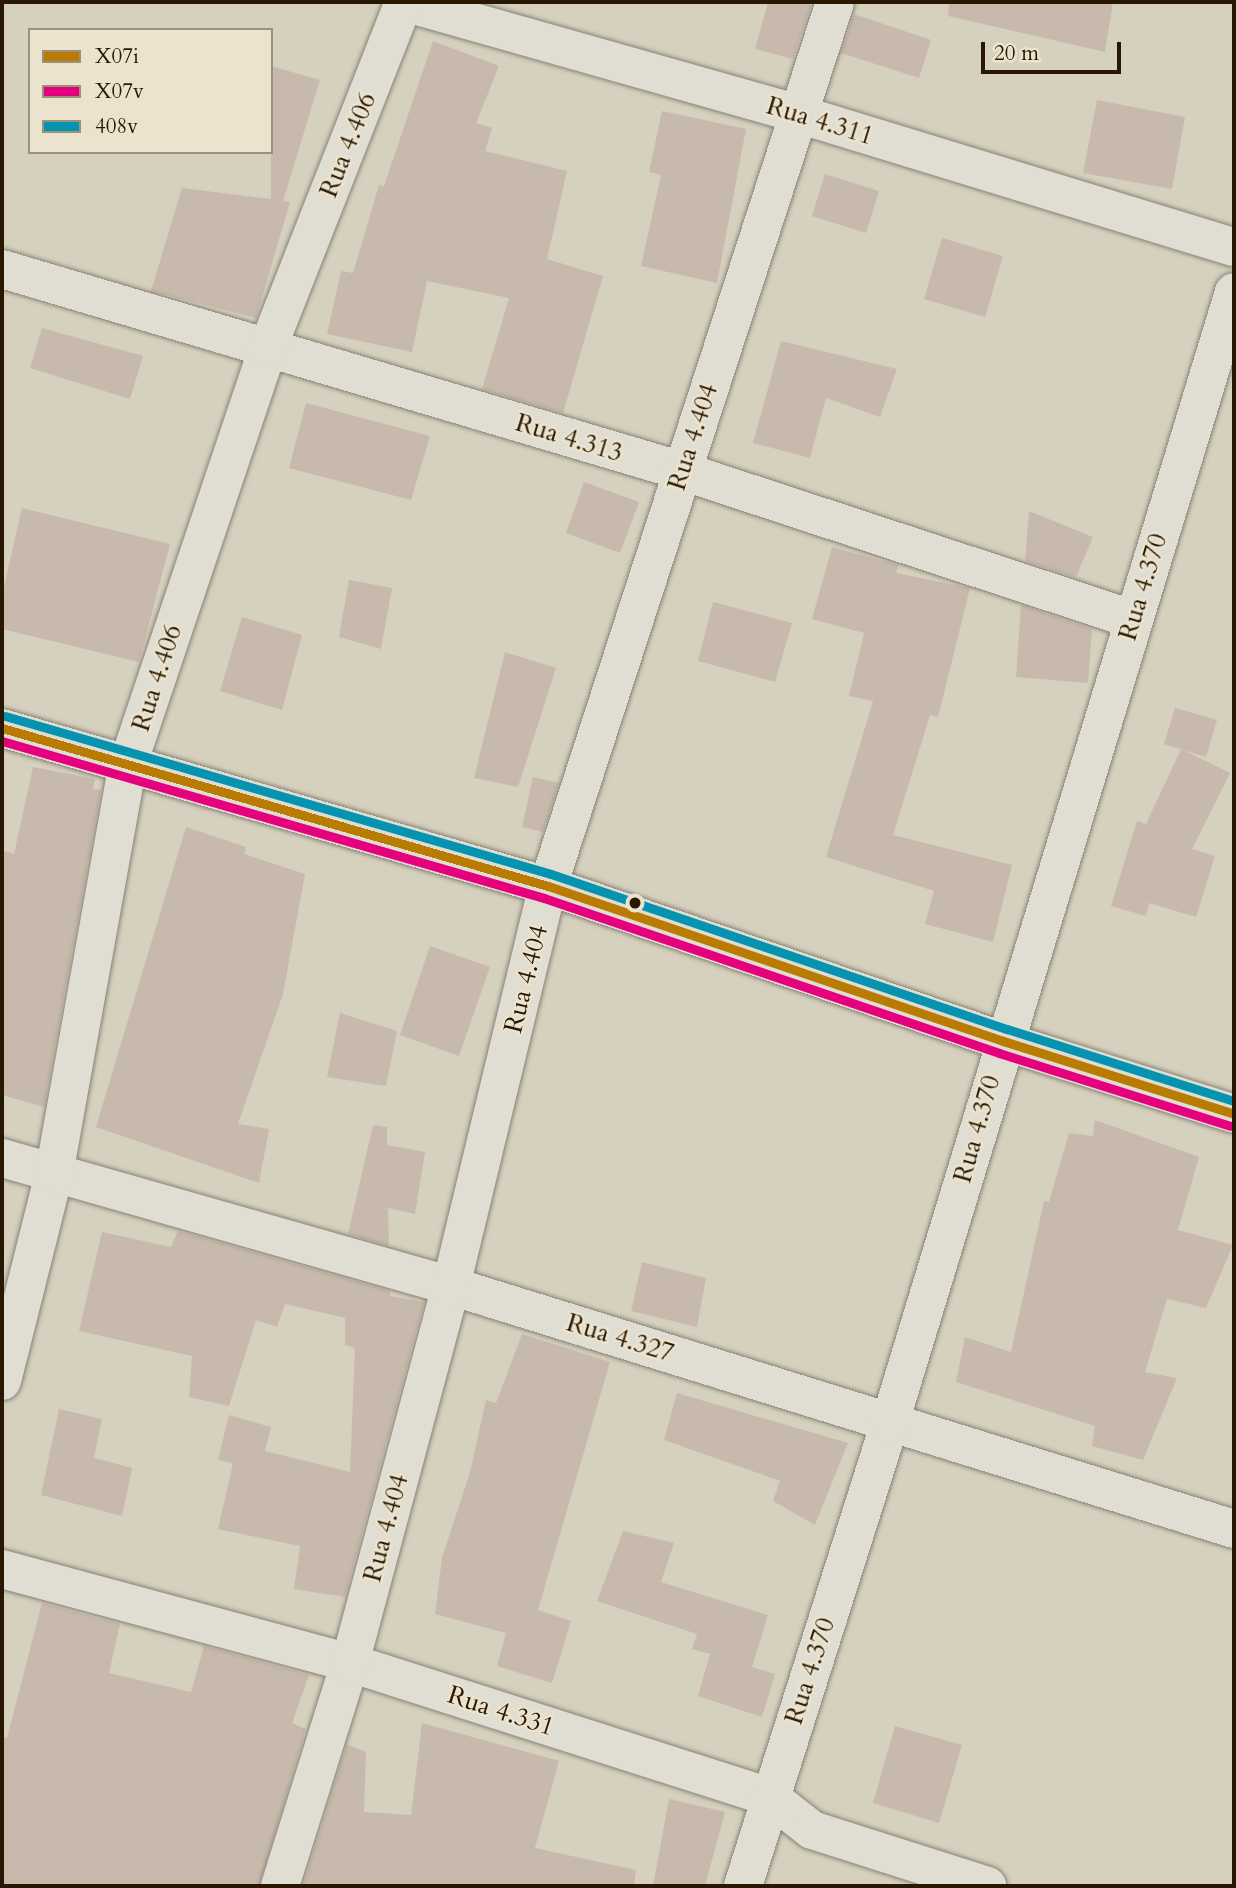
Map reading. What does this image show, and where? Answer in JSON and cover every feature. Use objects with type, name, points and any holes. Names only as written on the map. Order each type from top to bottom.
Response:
[{"type":"street","name":"Rua 4.311","points":[[404,2],[798,114],[1234,247]]},
{"type":"street","name":"Rua 4.406","points":[[2,1381],[54,1174],[127,767],[268,347],[404,2]]},
{"type":"street","name":"Rua 4.404","points":[[280,1886],[350,1663],[451,1286],[548,886],[835,2]]},
{"type":"street","name":"Rua 4.313","points":[[2,269],[682,471],[1133,619]]},
{"type":"street","name":"Rua 4.370","points":[[743,1886],[890,1422],[1003,1041],[1234,292]]},
{"type":"street","points":[[2,728],[127,767],[548,886],[1003,1041],[1234,1114]]},
{"type":"street","name":"Rua 4.327","points":[[2,1158],[451,1286],[1234,1529]]},
{"type":"street","name":"Rua 4.331","points":[[2,1569],[350,1663],[770,1797],[812,1830],[988,1886]]},
{"type":"building","points":[[768,2],[812,2],[793,59],[755,49]]},
{"type":"building","points":[[949,2],[1113,2],[1105,52],[948,16]]},
{"type":"building","points":[[854,14],[931,40],[919,78],[841,53]]},
{"type":"building","points":[[433,41],[499,66],[476,123],[492,128],[485,151],[567,171],[547,259],[603,276],[563,413],[482,389],[509,298],[427,281],[412,352],[327,334],[341,271],[353,273],[379,185],[384,186]]},
{"type":"building","points":[[273,67],[320,80],[283,201],[290,202],[256,318],[151,291],[182,188],[271,199]]},
{"type":"building","points":[[1097,100],[1185,117],[1172,189],[1083,173]]},
{"type":"building","points":[[662,111],[746,129],[717,283],[641,266],[661,175],[649,172]]},
{"type":"building","points":[[825,174],[879,191],[866,233],[812,216]]},
{"type":"building","points":[[942,238],[1003,256],[985,317],[924,299]]},
{"type":"building","points":[[42,328],[143,356],[130,399],[30,368]]},
{"type":"building","points":[[781,341],[897,369],[880,417],[826,398],[810,458],[753,443]]},
{"type":"building","points":[[306,403],[430,436],[411,500],[289,468]]},
{"type":"building","points":[[584,482],[639,502],[620,553],[566,533]]},
{"type":"building","points":[[22,508],[170,544],[139,662],[2,629],[2,595]]},
{"type":"building","points":[[1029,511],[1093,537],[1076,577],[1025,561]]},
{"type":"building","points":[[832,547],[898,565],[896,573],[970,588],[938,717],[930,715],[893,835],[1012,865],[993,942],[925,924],[934,891],[826,857],[873,701],[849,696],[864,633],[812,619]]},
{"type":"building","points":[[349,580],[392,588],[381,649],[339,637]]},
{"type":"building","points":[[713,602],[792,623],[775,682],[698,661]]},
{"type":"building","points":[[1021,605],[1092,629],[1088,683],[1016,677]]},
{"type":"building","points":[[242,617],[302,635],[282,710],[220,691]]},
{"type":"building","points":[[505,652],[556,668],[518,787],[474,778]]},
{"type":"building","points":[[1175,708],[1217,720],[1206,757],[1164,744]]},
{"type":"building","points":[[1181,749],[1230,773],[1192,849],[1215,856],[1196,917],[1149,903],[1146,916],[1111,906],[1137,821],[1146,824]]},
{"type":"building","points":[[33,767],[95,779],[93,789],[101,790],[44,1107],[2,1095],[2,850],[14,854]]},
{"type":"building","points":[[533,777],[559,783],[543,832],[522,827]]},
{"type":"building","points":[[186,827],[246,847],[244,854],[305,874],[283,994],[238,1124],[269,1129],[259,1183],[96,1127]]},
{"type":"building","points":[[430,946],[490,967],[459,1056],[400,1035]]},
{"type":"building","points":[[340,1013],[397,1031],[386,1086],[327,1077]]},
{"type":"building","points":[[1095,1120],[1199,1157],[1178,1230],[1233,1245],[1206,1308],[1167,1299],[1145,1372],[1177,1378],[1143,1460],[1092,1446],[1095,1426],[956,1382],[965,1337],[1011,1352],[1044,1201],[1049,1202],[1069,1133],[1093,1136]]},
{"type":"building","points":[[373,1125],[387,1127],[387,1145],[425,1152],[415,1214],[388,1208],[389,1246],[348,1234]]},
{"type":"building","points":[[178,1231],[390,1291],[390,1296],[424,1302],[345,1597],[294,1589],[300,1546],[218,1529],[233,1463],[218,1460],[229,1415],[271,1427],[265,1451],[350,1472],[355,1348],[345,1345],[345,1318],[285,1304],[277,1327],[256,1320],[229,1406],[189,1397],[192,1356],[79,1331],[102,1232],[171,1247]]},
{"type":"building","points":[[642,1262],[706,1278],[697,1327],[631,1311]]},
{"type":"building","points":[[522,1334],[610,1362],[538,1610],[571,1621],[552,1683],[497,1666],[506,1633],[435,1614],[442,1558],[470,1472],[486,1400],[496,1403]]},
{"type":"building","points":[[677,1393],[848,1443],[815,1525],[773,1501],[780,1481],[664,1440]]},
{"type":"building","points":[[59,1409],[102,1419],[94,1458],[132,1468],[122,1516],[41,1495]]},
{"type":"building","points":[[623,1531],[674,1543],[661,1582],[768,1615],[752,1667],[775,1674],[762,1717],[698,1696],[710,1654],[692,1649],[697,1634],[597,1601]]},
{"type":"building","points":[[42,1603],[120,1624],[109,1673],[191,1692],[204,1646],[309,1675],[292,1723],[306,1729],[259,1886],[2,1886],[2,1737],[7,1738]]},
{"type":"building","points":[[422,1723],[559,1761],[535,1848],[636,1870],[634,1886],[303,1886],[347,1744],[366,1752],[364,1812],[411,1815]]},
{"type":"building","points":[[895,1726],[962,1745],[939,1823],[873,1803]]},
{"type":"building","points":[[669,1799],[725,1812],[705,1886],[653,1886]]},
{"type":"transit line","name":"408v","points":[[5,716],[551,874],[1007,1029],[1234,1101]]},
{"type":"transit line","name":"X07i","points":[[2,728],[548,886],[1003,1041],[1234,1114]]},
{"type":"transit line","name":"X07v","points":[[2,741],[544,898],[999,1053],[1230,1126]]}]
